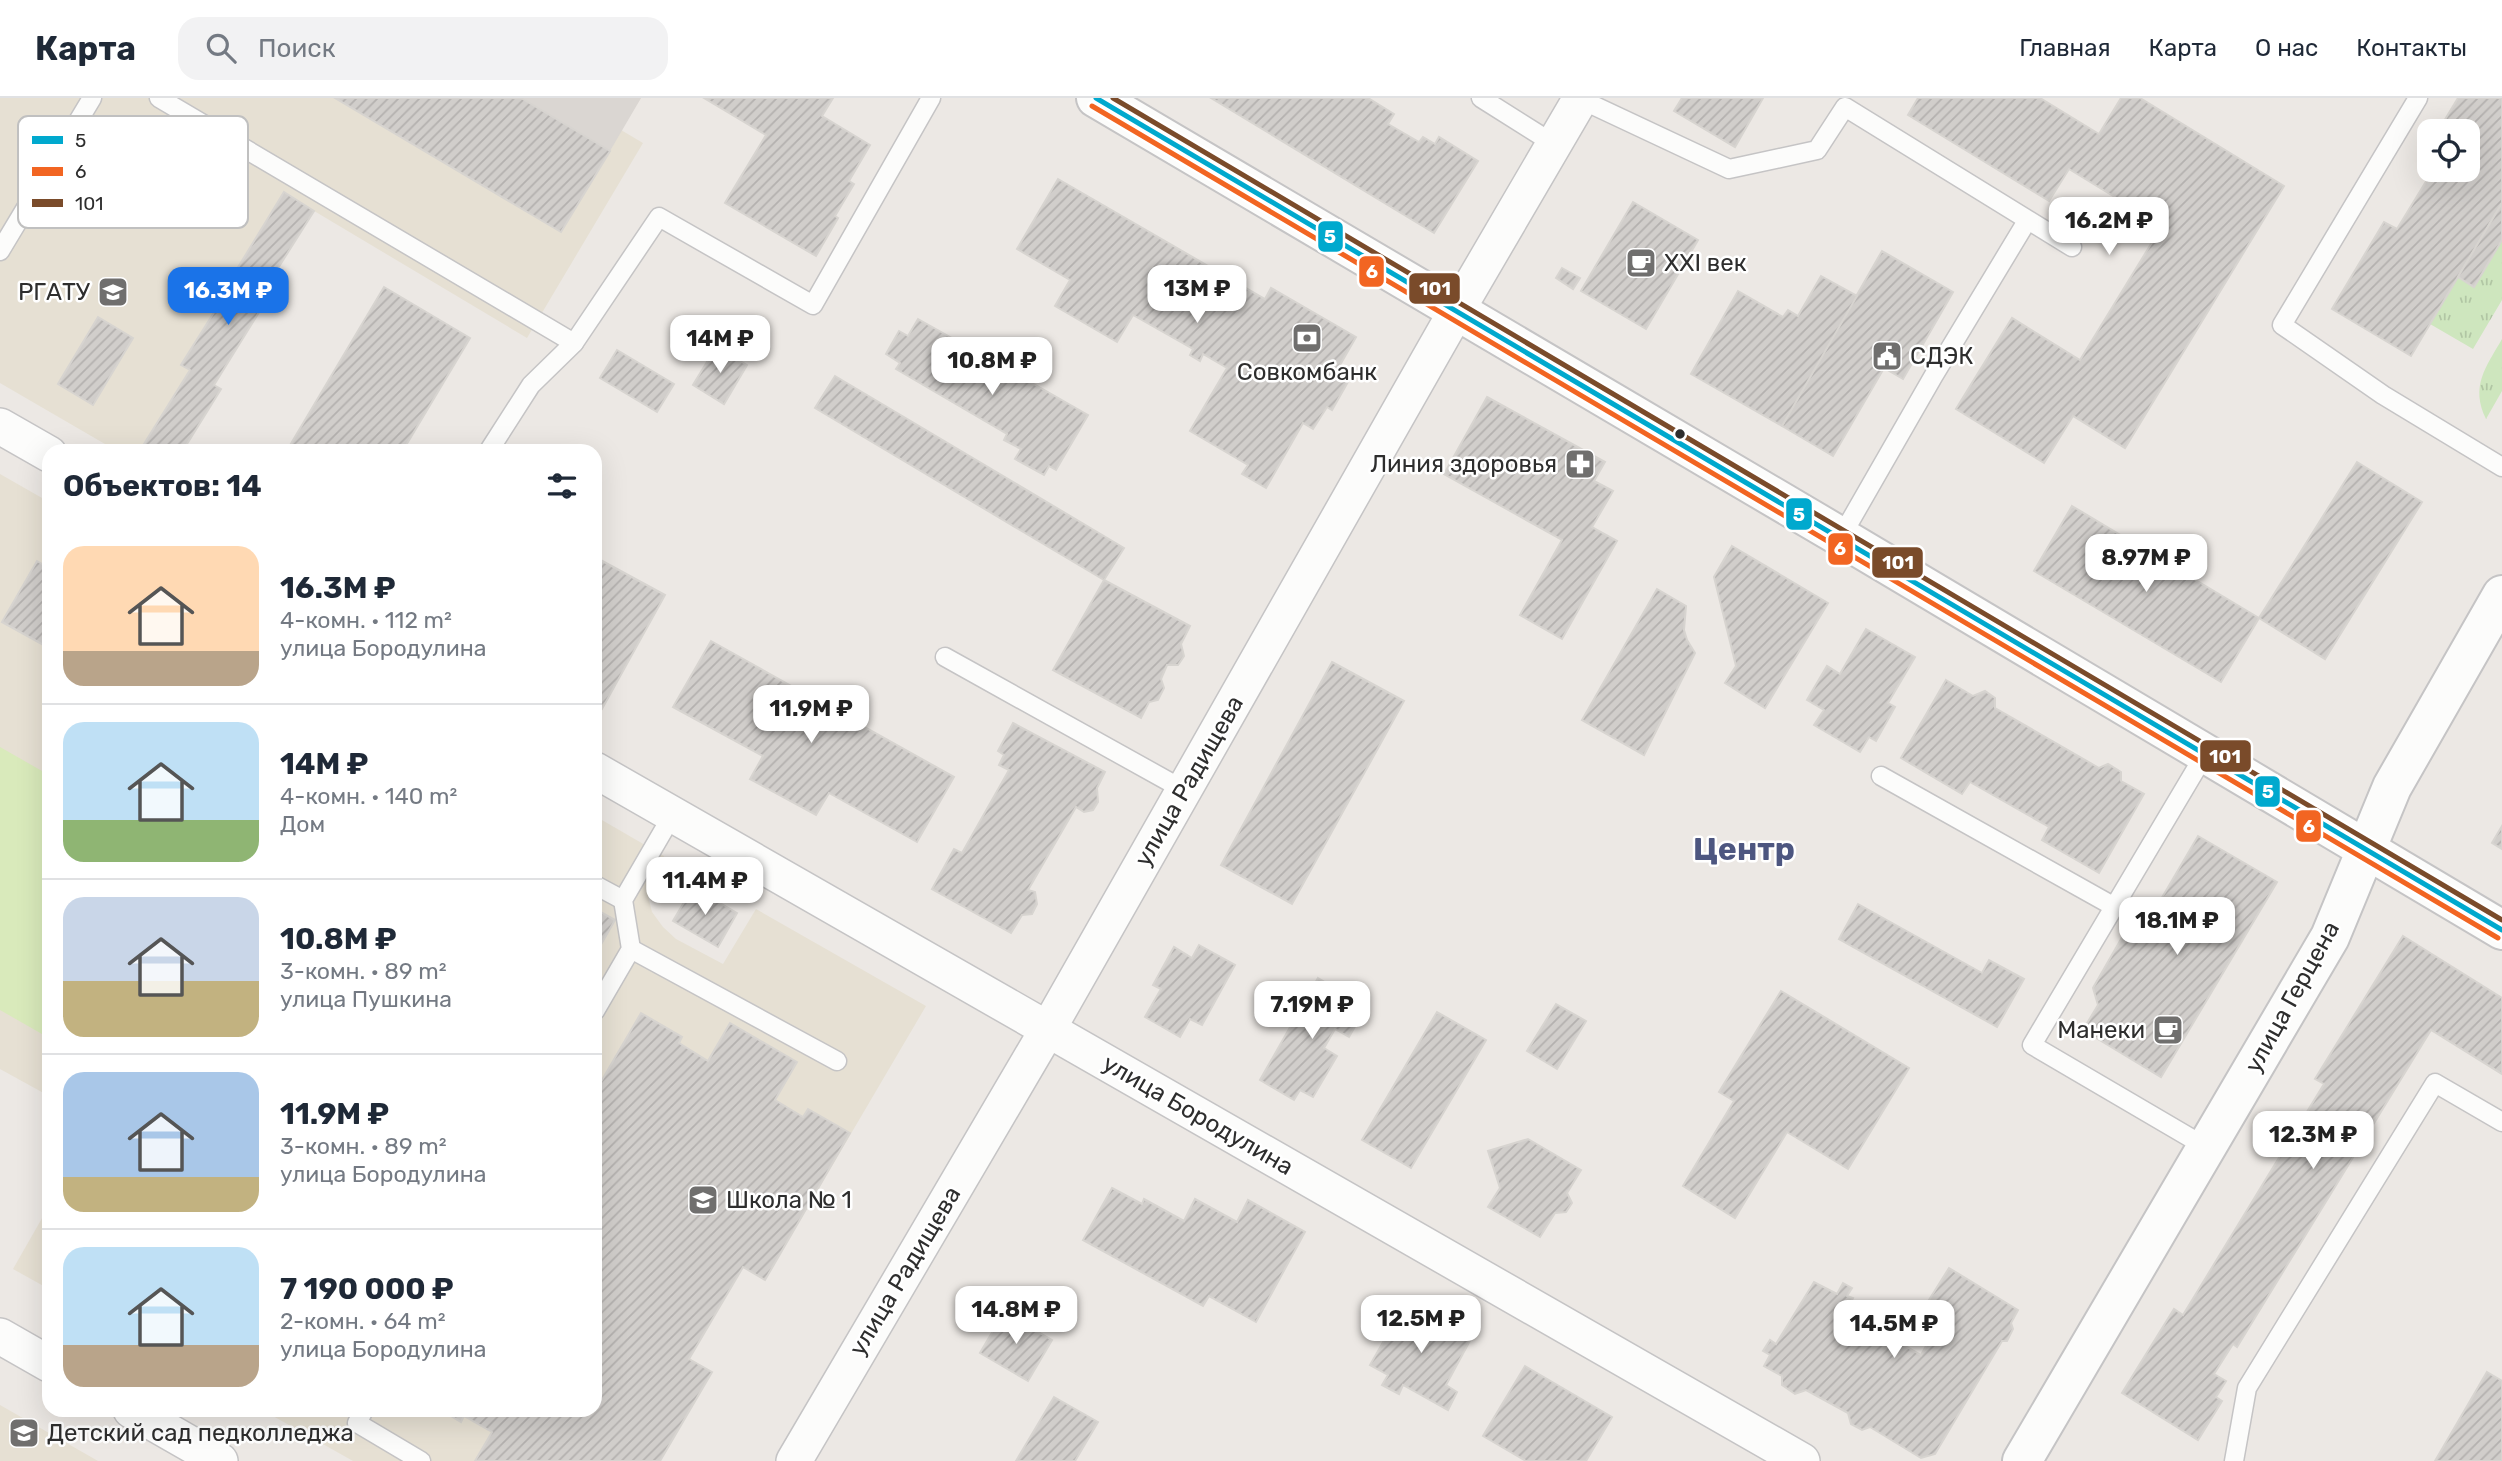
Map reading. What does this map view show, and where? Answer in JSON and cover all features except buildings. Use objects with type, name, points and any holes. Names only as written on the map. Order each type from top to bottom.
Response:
[{"type":"street","points":[[1096,98],[2502,930]]},
{"type":"street","name":"улица Радищева","points":[[794,1461],[1048,1029],[1457,310],[1581,98]]},
{"type":"street","points":[[0,426],[42,450]]},
{"type":"street","name":"улица Герцена","points":[[2022,1461],[2330,937],[2392,786],[2502,595]]},
{"type":"street","name":"улица Бородулина","points":[[602,774],[1802,1461]]},
{"type":"street","points":[[0,1336],[42,1360]]},
{"type":"street","points":[[143,1417],[220,1461]]},
{"type":"lane","points":[[81,116],[92,98]]},
{"type":"lane","points":[[159,98],[189,116]]},
{"type":"lane","points":[[493,444],[531,385],[574,343],[659,217],[813,306],[931,98]]},
{"type":"lane","points":[[1481,98],[1554,144]]},
{"type":"lane","points":[[1581,98],[1729,169],[1816,150],[1848,103],[2072,247]]},
{"type":"lane","points":[[2418,98],[2282,325],[2383,395],[2502,467]]},
{"type":"lane","points":[[248,151],[574,343]]},
{"type":"lane","points":[[1841,537],[2027,220]]},
{"type":"lane","points":[[0,251],[18,221]]},
{"type":"lane","points":[[945,657],[1184,790]]},
{"type":"lane","points":[[2205,754],[2032,1045],[2206,1147]]},
{"type":"lane","points":[[1881,776],[2113,906]]},
{"type":"lane","points":[[602,999],[631,949],[623,900],[673,814]]},
{"type":"lane","points":[[602,889],[623,900]]},
{"type":"lane","points":[[631,949],[838,1061]]},
{"type":"lane","points":[[2234,1461],[2247,1388],[2435,1083],[2502,1122]]},
{"type":"lane","points":[[360,1417],[357,1423],[421,1461]]},
{"type":"shaded area","name":"РГАТУ","points":[[0,98],[641,98],[621,130],[643,143],[527,338],[284,193],[237,268],[240,271],[181,364],[190,370],[143,444],[105,444],[0,383]]},
{"type":"shaded area","points":[[521,98],[641,98],[610,151]]},
{"type":"shaded area","points":[[0,474],[42,498],[42,1092],[0,1069]]},
{"type":"shaded area","name":"Школа № 1","points":[[602,820],[664,856],[652,874],[648,896],[652,912],[676,939],[723,964],[756,909],[926,1006],[765,1280],[743,1267],[689,1358],[712,1372],[660,1461],[353,1461],[275,1417],[602,1417]]},
{"type":"shaded area","points":[[42,1218],[42,1285],[13,1269]]},
{"type":"shaded area","name":"Детский сад педколледжа","points":[[0,1405],[98,1461],[0,1461]]},
{"type":"green space","points":[[2502,240],[2502,300],[2473,349],[2430,324],[2458,277],[2474,287]]},
{"type":"green space","points":[[2502,339],[2502,391],[2486,419],[2480,397],[2482,377]]},
{"type":"green space","points":[[0,747],[42,771],[42,1034],[0,1010]]},
{"type":"transit line","name":"5","points":[[1096,98],[2502,930]]},
{"type":"transit line","name":"101","points":[[1113,98],[2502,920]]},
{"type":"transit line","name":"6","points":[[1092,106],[2498,938]]},
{"type":"place","name":"XXI век","points":[[1641,263]]},
{"type":"place","name":"РГАТУ","points":[[113,292]]},
{"type":"place","name":"Совкомбанк","points":[[1307,338]]},
{"type":"place","name":"СДЭК","points":[[1887,356]]},
{"type":"place","name":"Линия здоровья","points":[[1580,464]]},
{"type":"place","name":"Манеки","points":[[2168,1030]]},
{"type":"place","name":"Школа № 1","points":[[703,1200]]},
{"type":"place","name":"Детский сад педколледжа","points":[[24,1433]]},
{"type":"district","name":"Центр","points":[[1744,849]]}]
